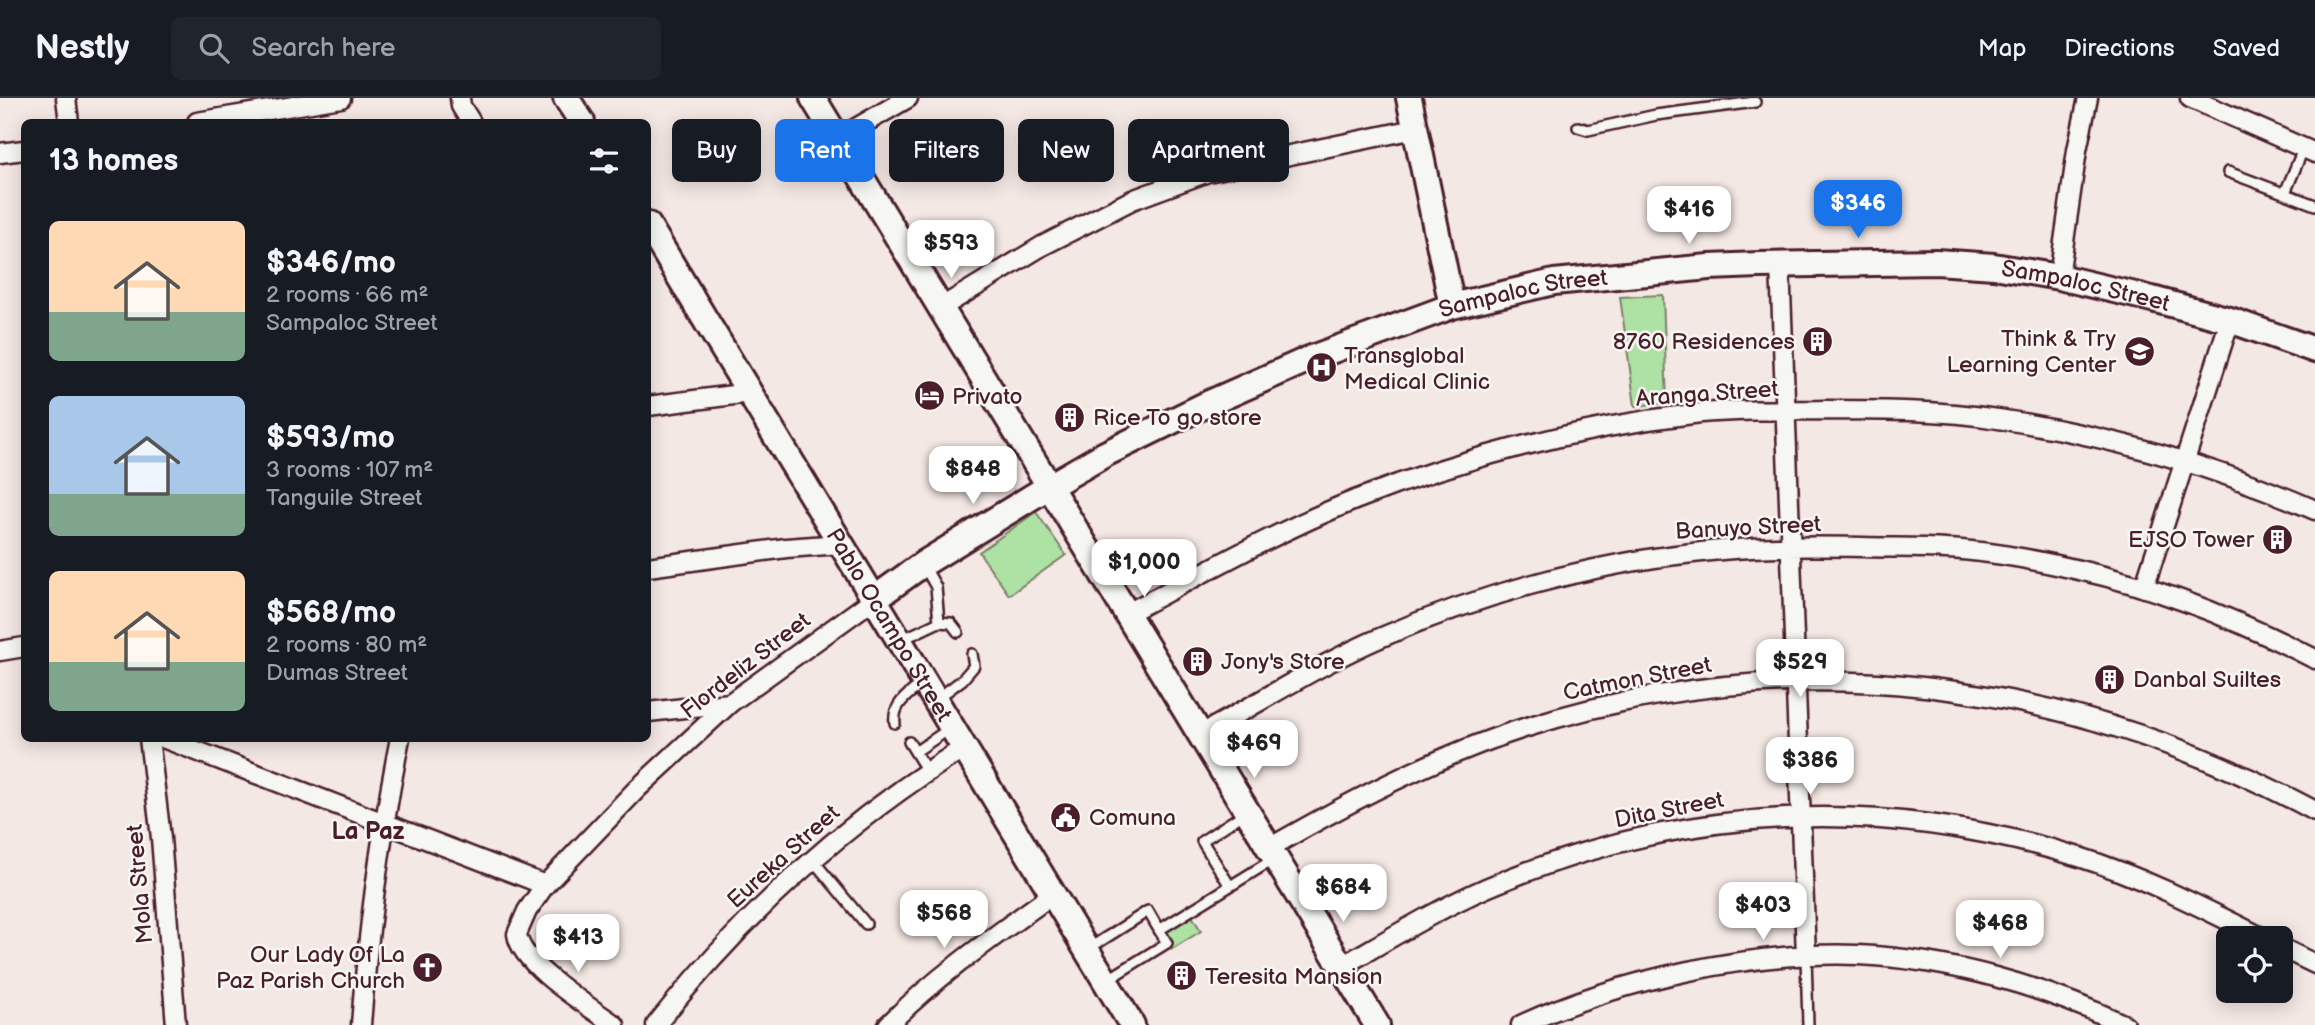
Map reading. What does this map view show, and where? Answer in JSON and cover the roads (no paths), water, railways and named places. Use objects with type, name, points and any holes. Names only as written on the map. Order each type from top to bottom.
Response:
[{"type":"main road","points":[[566,98],[580,119]]},
{"type":"main road","points":[[813,98],[825,119]]},
{"type":"main road","points":[[1409,98],[1452,306]]},
{"type":"main road","points":[[864,182],[1377,1025]]},
{"type":"main road","name":"Pablo Ocampo Street","points":[[651,230],[1132,1025]]},
{"type":"main road","name":"Sampaloc Street","points":[[874,599],[923,564],[1048,486],[1152,431],[1286,369],[1452,306],[1554,282],[1710,267],[1780,264],[1936,262],[1994,266],[2059,277],[2230,320],[2315,350]]},
{"type":"street","points":[[66,98],[69,119]]},
{"type":"street","points":[[215,119],[341,98]]},
{"type":"street","points":[[460,98],[461,106],[469,119]]},
{"type":"street","points":[[872,119],[908,98]]},
{"type":"street","points":[[2059,277],[2077,150],[2088,98]]},
{"type":"street","points":[[2190,98],[2310,150]]},
{"type":"street","points":[[942,307],[1042,246],[1132,200],[1208,172],[1415,129]]},
{"type":"street","points":[[0,153],[21,150]]},
{"type":"street","points":[[1780,264],[1806,956]]},
{"type":"street","points":[[2144,588],[2230,320]]},
{"type":"street","points":[[651,406],[749,393]]},
{"type":"street","name":"Aranga Street","points":[[1126,614],[1256,545],[1354,500],[1470,462],[1616,425],[1695,414],[1886,410],[1997,418],[2064,431],[2185,462],[2273,491],[2315,510]]},
{"type":"street","points":[[651,567],[786,548],[841,544]]},
{"type":"street","name":"Banuyo Street","points":[[1201,734],[1381,637],[1450,610],[1562,577],[1693,552],[1790,546],[1947,549],[2031,560],[2144,588],[2224,618],[2315,659]]},
{"type":"street","name":"Flordeliz Street","points":[[615,1025],[538,969],[523,954],[517,934],[527,911],[545,885],[637,789],[730,703],[874,599]]},
{"type":"street","points":[[0,651],[21,648]]},
{"type":"street","name":"Catmon Street","points":[[1272,853],[1384,785],[1456,753],[1524,728],[1668,693],[1736,683],[1796,680],[1856,681],[1923,687],[2001,697],[2059,710],[2143,734],[2229,770],[2315,811]]},
{"type":"street","points":[[651,712],[730,703]]},
{"type":"street","name":"Eureka Street","points":[[656,1025],[696,975],[748,919],[812,859],[892,795],[927,771],[958,737]]},
{"type":"street","name":"Mola Street","points":[[149,742],[161,838],[176,1025]]},
{"type":"street","points":[[173,742],[545,885]]},
{"type":"street","points":[[361,1025],[366,954],[383,822],[398,742]]},
{"type":"street","name":"Dita Street","points":[[1342,966],[1424,918],[1486,889],[1584,852],[1728,821],[1800,817],[1883,818],[1966,829],[2026,842],[2081,858],[2148,883],[2238,926]]},
{"type":"street","points":[[888,1025],[937,980],[982,944],[1053,894]]},
{"type":"street","points":[[2293,953],[2315,964]]},
{"type":"street","points":[[1521,1025],[1553,1010],[1603,993],[1667,976],[1724,965],[1806,956],[1872,957],[1962,970],[2062,999],[2125,1025]]},
{"type":"lane","points":[[1578,127],[1588,130],[1656,115],[1755,102]]},
{"type":"lane","points":[[2285,193],[2310,150]]},
{"type":"lane","points":[[2228,172],[2315,205]]},
{"type":"lane","points":[[923,564],[936,587],[939,622]]},
{"type":"lane","points":[[900,641],[939,622],[951,623],[958,632]]},
{"type":"lane","points":[[895,723],[896,709],[903,699],[962,680],[974,666],[971,654]]},
{"type":"lane","points":[[915,752],[958,737]]},
{"type":"lane","points":[[909,743],[927,771]]},
{"type":"lane","points":[[1230,886],[1202,841],[1247,811]]},
{"type":"lane","points":[[1159,930],[1230,886],[1272,853]]},
{"type":"lane","points":[[812,859],[866,924]]},
{"type":"lane","points":[[1086,950],[1148,911],[1167,943],[1106,981]]},
{"type":"lane","points":[[1806,956],[1808,1025]]},
{"type":"place","name":"8760 Residences","points":[[1818,341]]},
{"type":"place","name":"Think & Try Learning Center","points":[[2139,351]]},
{"type":"place","name":"Transglobal Medical Clinic","points":[[1321,368]]},
{"type":"place","name":"Privato","points":[[929,396]]},
{"type":"place","name":"Rice To go store","points":[[1070,417]]},
{"type":"place","name":"EJSO Tower","points":[[2277,539]]},
{"type":"place","name":"Jony's Store","points":[[1198,661]]},
{"type":"place","name":"Danbal Suiltes","points":[[2110,679]]},
{"type":"place","name":"Comuna","points":[[1066,817]]},
{"type":"place","name":"Our Lady Of La Paz Parish Church","points":[[428,967]]},
{"type":"place","name":"Teresita Mansion","points":[[1182,976]]},
{"type":"district","name":"La Paz","points":[[368,831]]}]
